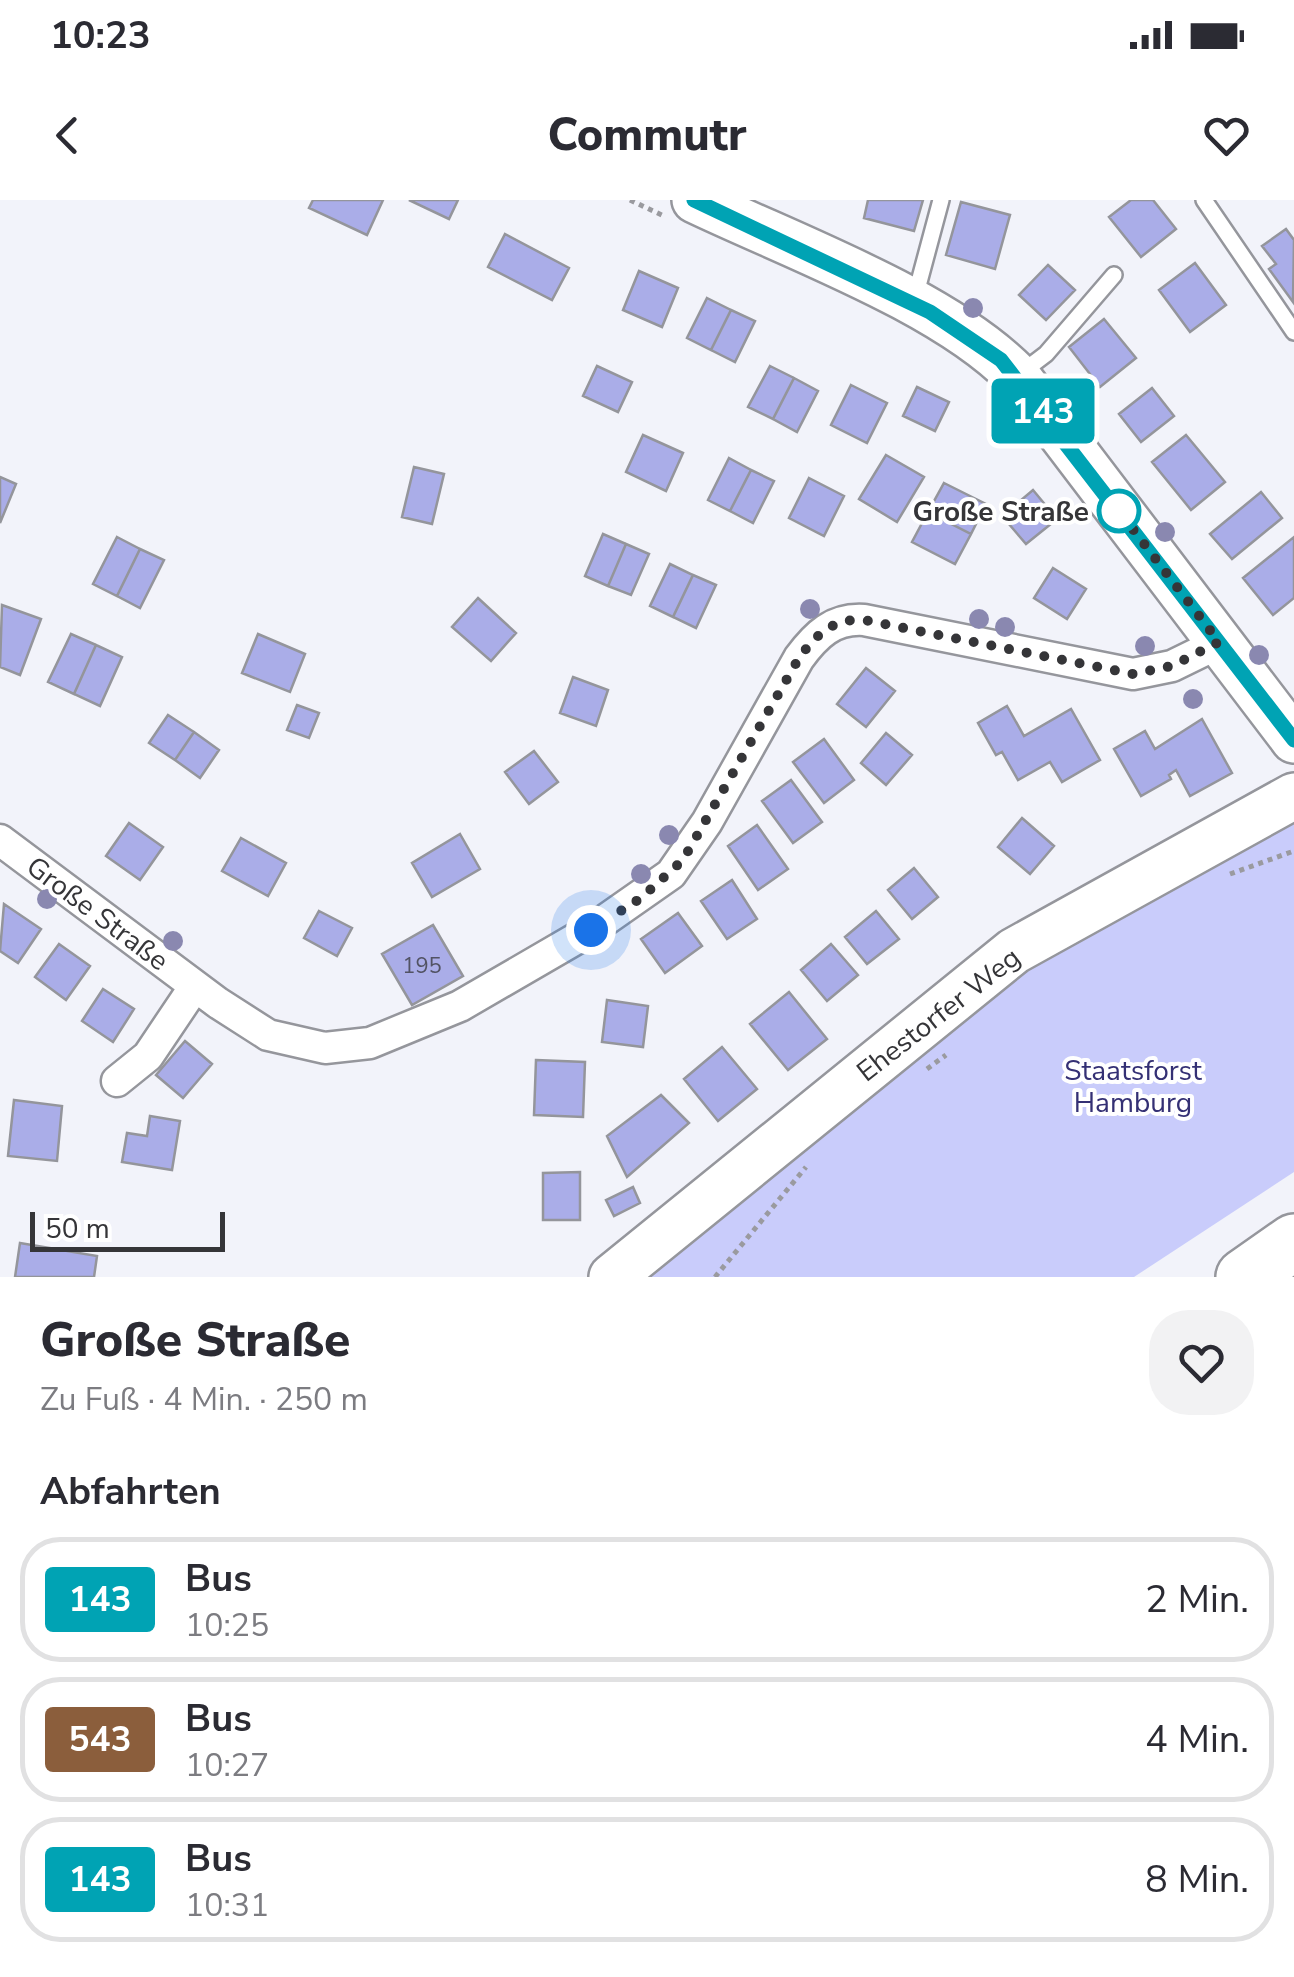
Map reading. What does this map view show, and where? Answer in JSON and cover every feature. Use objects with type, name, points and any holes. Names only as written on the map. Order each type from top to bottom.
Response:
[{"type":"highway","points":[[1244,1277],[1294,1242]]},
{"type":"street","points":[[687,212],[913,304],[983,344],[1017,376],[1294,740]]},
{"type":"street","name":"Große Straße","points":[[0,840],[268,1036],[313,1047],[370,1043],[460,1006],[591,930],[670,874],[694,844],[799,658],[816,636],[839,622],[864,620],[1133,674],[1172,666],[1219,642]]},
{"type":"street","name":"Ehestorfer Weg","points":[[612,1277],[1014,951],[1294,796]]},
{"type":"street","name":"Große Straße","points":[[116,1081],[148,1056],[195,986]]},
{"type":"lane","points":[[913,304],[942,200]]},
{"type":"lane","points":[[1204,200],[1294,332]]},
{"type":"lane","points":[[1017,376],[1046,354],[1114,275]]},
{"type":"path","points":[[630,200],[687,212]]},
{"type":"path","points":[[1215,877],[1249,870],[1294,850]]},
{"type":"path","points":[[920,1072],[951,1050]]},
{"type":"path","points":[[716,1277],[808,1163]]},
{"type":"green space","name":"Staatsforst Hamburg","points":[[1294,816],[1294,1172],[1134,1277],[643,1277],[1046,949]]},
{"type":"building","points":[[313,200],[383,200],[367,235],[309,208]]},
{"type":"building","points":[[409,200],[458,200],[449,219]]},
{"type":"building","points":[[868,200],[923,200],[914,231],[864,218]]},
{"type":"building","points":[[1131,200],[1153,200],[1176,229],[1141,257],[1109,217]]},
{"type":"building","points":[[961,202],[1010,215],[995,269],[946,255]]},
{"type":"building","points":[[1286,229],[1294,240],[1293,302],[1269,269],[1276,264],[1262,246]]},
{"type":"building","points":[[505,234],[569,268],[552,300],[488,267]]},
{"type":"building","points":[[1195,263],[1226,305],[1190,332],[1159,290]]},
{"type":"building","points":[[1048,265],[1075,290],[1046,320],[1019,295]]},
{"type":"building","points":[[639,271],[678,288],[662,327],[623,310]]},
{"type":"building","points":[[707,298],[731,310],[711,350],[687,338]]},
{"type":"building","points":[[731,310],[755,321],[735,362],[711,350]]},
{"type":"building","points":[[1104,319],[1136,358],[1100,387],[1069,347]]},
{"type":"building","points":[[597,366],[632,382],[618,412],[583,396]]},
{"type":"building","points":[[770,366],[794,378],[773,419],[748,407]]},
{"type":"building","points":[[794,378],[818,391],[797,432],[773,419]]},
{"type":"building","points":[[851,385],[887,403],[867,443],[831,425]]},
{"type":"building","points":[[917,387],[949,402],[935,431],[903,416]]},
{"type":"building","points":[[1152,388],[1174,416],[1141,442],[1119,414]]},
{"type":"building","points":[[643,435],[683,453],[666,491],[626,472]]},
{"type":"building","points":[[1186,435],[1225,482],[1191,510],[1152,462]]},
{"type":"building","points":[[886,455],[924,477],[897,522],[859,499]]},
{"type":"building","points":[[729,458],[751,470],[730,511],[708,500]]},
{"type":"building","points":[[414,467],[444,474],[432,524],[402,517]]},
{"type":"building","points":[[751,470],[774,481],[753,523],[730,511]]},
{"type":"building","points":[[0,477],[16,484],[0,523]]},
{"type":"building","points":[[809,478],[844,496],[824,536],[789,518]]},
{"type":"building","points":[[944,483],[986,504],[971,534],[928,512]]},
{"type":"building","points":[[1033,490],[1057,519],[1026,544],[1002,516]]},
{"type":"building","points":[[1261,492],[1282,518],[1232,559],[1210,534]]},
{"type":"building","points":[[928,512],[971,534],[955,564],[912,542]]},
{"type":"building","points":[[603,534],[626,544],[608,586],[585,576]]},
{"type":"building","points":[[117,537],[140,549],[117,596],[93,584]]},
{"type":"building","points":[[1294,537],[1294,598],[1273,615],[1243,578]]},
{"type":"building","points":[[626,544],[649,554],[631,595],[608,586]]},
{"type":"building","points":[[140,549],[164,560],[140,608],[117,596]]},
{"type":"building","points":[[670,564],[693,575],[673,617],[650,606]]},
{"type":"building","points":[[1053,568],[1086,589],[1067,619],[1034,598]]},
{"type":"building","points":[[693,575],[716,585],[696,628],[673,617]]},
{"type":"building","points":[[478,598],[516,633],[491,661],[452,627]]},
{"type":"building","points":[[2,605],[41,619],[20,675],[0,667]]},
{"type":"building","points":[[71,634],[96,645],[74,694],[48,682]]},
{"type":"building","points":[[258,634],[305,654],[290,692],[242,673]]},
{"type":"building","points":[[96,645],[122,657],[100,706],[74,694]]},
{"type":"building","points":[[866,668],[895,691],[866,727],[837,704]]},
{"type":"building","points":[[573,677],[608,690],[596,726],[560,713]]},
{"type":"building","points":[[297,705],[319,713],[309,738],[287,730]]},
{"type":"building","points":[[1007,706],[1024,736],[1071,709],[1100,760],[1062,782],[1050,762],[1018,780],[1002,752],[996,755],[978,723]]},
{"type":"building","points":[[168,715],[194,732],[175,760],[149,743]]},
{"type":"building","points":[[1202,719],[1232,773],[1190,796],[1176,770],[1169,775],[1171,779],[1141,796],[1114,749],[1145,731],[1155,749]]},
{"type":"building","points":[[194,732],[219,750],[200,778],[175,760]]},
{"type":"building","points":[[886,733],[912,755],[886,785],[861,763]]},
{"type":"building","points":[[824,739],[854,780],[824,803],[793,762]]},
{"type":"building","points":[[534,751],[558,782],[529,804],[505,772]]},
{"type":"building","points":[[791,780],[822,822],[793,843],[762,801]]},
{"type":"building","points":[[1022,818],[1054,846],[1030,874],[998,847]]},
{"type":"building","points":[[129,823],[163,847],[140,880],[106,856]]},
{"type":"building","points":[[757,825],[788,869],[758,890],[728,846]]},
{"type":"building","points":[[460,834],[480,869],[432,897],[412,863]]},
{"type":"building","points":[[241,838],[286,863],[268,896],[222,871]]},
{"type":"building","points":[[914,868],[938,897],[912,919],[888,890]]},
{"type":"building","points":[[732,880],[757,919],[727,939],[701,901]]},
{"type":"building","points":[[4,904],[41,929],[18,963],[0,951]]},
{"type":"building","points":[[319,911],[352,928],[337,956],[304,938]]},
{"type":"building","points":[[876,911],[899,939],[867,964],[845,937]]},
{"type":"building","points":[[678,913],[702,946],[665,973],[641,939]]},
{"type":"building","points":[[433,925],[463,976],[412,1005],[382,954]]},
{"type":"building","points":[[59,944],[90,966],[66,1000],[35,977]]},
{"type":"building","points":[[831,944],[858,975],[827,1001],[801,970]]},
{"type":"building","points":[[103,989],[134,1009],[113,1042],[82,1021]]},
{"type":"building","points":[[789,992],[827,1039],[788,1070],[750,1024]]},
{"type":"building","points":[[607,1000],[648,1006],[643,1047],[602,1042]]},
{"type":"building","points":[[185,1041],[212,1064],[183,1098],[156,1075]]},
{"type":"building","points":[[722,1047],[757,1089],[718,1121],[684,1079]]},
{"type":"building","points":[[536,1060],[585,1062],[583,1117],[534,1115]]},
{"type":"building","points":[[661,1095],[689,1123],[627,1177],[607,1136]]},
{"type":"building","points":[[14,1100],[62,1106],[57,1161],[8,1156]]},
{"type":"building","points":[[150,1116],[180,1121],[172,1170],[122,1162],[127,1133],[147,1136]]},
{"type":"building","points":[[580,1172],[580,1220],[543,1220],[543,1173]]},
{"type":"building","points":[[633,1187],[640,1203],[614,1216],[606,1200]]},
{"type":"building","points":[[20,1243],[97,1256],[94,1277],[15,1277]]},
{"type":"bus line","name":"143","points":[[694,200],[930,312],[983,344],[1001,360],[1294,740]]},
{"type":"place","name":"Große Straße","points":[[1119,511]]},
{"type":"route","points":[[591,930],[641,898],[683,860],[799,658],[816,636],[839,622],[864,620],[1133,674],[1172,666],[1219,642],[1119,511]]}]
